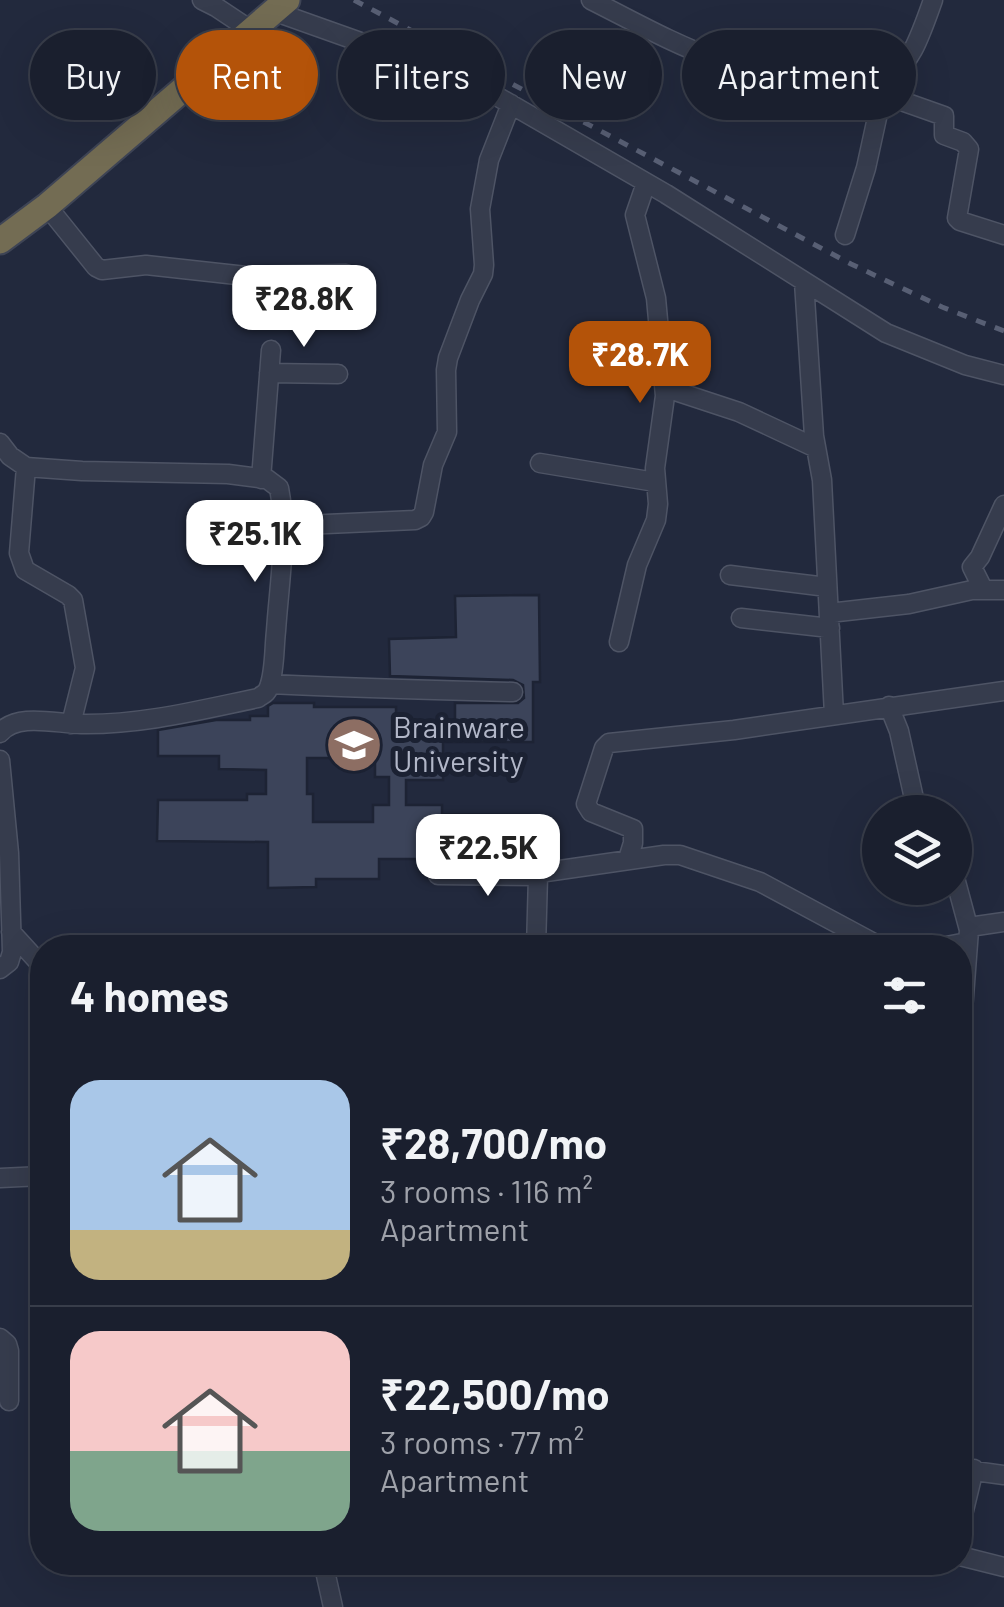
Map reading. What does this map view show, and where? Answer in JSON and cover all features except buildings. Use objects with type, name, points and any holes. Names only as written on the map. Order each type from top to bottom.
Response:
[{"type":"highway","points":[[253,30],[280,5]]},
{"type":"highway","points":[[0,241],[176,96]]},
{"type":"street","points":[[202,0],[250,30]]},
{"type":"street","points":[[591,0],[623,7],[656,35],[682,45]]},
{"type":"street","points":[[916,45],[933,0]]},
{"type":"street","points":[[280,5],[493,94],[775,261],[886,333],[965,365],[1004,375]]},
{"type":"street","points":[[282,526],[421,518],[433,465],[447,432],[448,358],[484,265],[480,208],[489,160],[511,104]]},
{"type":"street","points":[[916,106],[944,116],[944,135],[970,149],[957,218],[1004,235]]},
{"type":"street","points":[[845,235],[876,120]]},
{"type":"street","points":[[619,642],[637,564],[656,520],[654,482],[666,388],[656,298],[636,215],[646,183]]},
{"type":"street","points":[[47,206],[102,270],[154,265],[246,276],[346,274]]},
{"type":"street","points":[[804,282],[816,448],[822,480],[834,715]]},
{"type":"street","points":[[261,479],[271,350]]},
{"type":"street","points":[[269,374],[338,374]]},
{"type":"street","points":[[666,388],[739,412],[816,448]]},
{"type":"street","points":[[0,443],[26,467],[228,474],[267,480],[280,488],[282,526],[270,684],[258,698],[139,721],[11,723],[1,730]]},
{"type":"street","points":[[540,463],[654,482]]},
{"type":"street","points":[[26,467],[21,563],[24,570],[73,600],[82,640],[85,668],[71,724]]},
{"type":"street","points":[[983,590],[972,567],[1004,505]]},
{"type":"street","points":[[730,575],[828,587]]},
{"type":"street","points":[[740,618],[829,620],[983,590],[1004,590]]},
{"type":"street","points":[[270,684],[513,692]]},
{"type":"street","points":[[628,860],[633,829],[591,812],[586,804],[609,743],[734,730],[1004,691]]},
{"type":"street","points":[[889,706],[913,795]]},
{"type":"street","points":[[0,760],[12,932],[9,962],[0,969]]},
{"type":"street","points":[[438,875],[538,876],[651,856],[680,855],[786,894],[859,935]]},
{"type":"street","points":[[536,935],[538,876]]},
{"type":"street","points":[[961,905],[968,935]]},
{"type":"street","points":[[969,935],[976,926],[1004,922]]},
{"type":"street","points":[[12,932],[30,952]]},
{"type":"street","points":[[0,1178],[30,1177]]},
{"type":"street","points":[[0,1338],[9,1351],[10,1402]]},
{"type":"street","points":[[972,1470],[1004,1475]]},
{"type":"street","points":[[972,1559],[1004,1567]]},
{"type":"street","points":[[326,1575],[332,1607]]},
{"type":"railway","points":[[354,0],[851,264],[1004,331]]},
{"type":"place","name":"Brainware University","points":[[354,745]]}]
